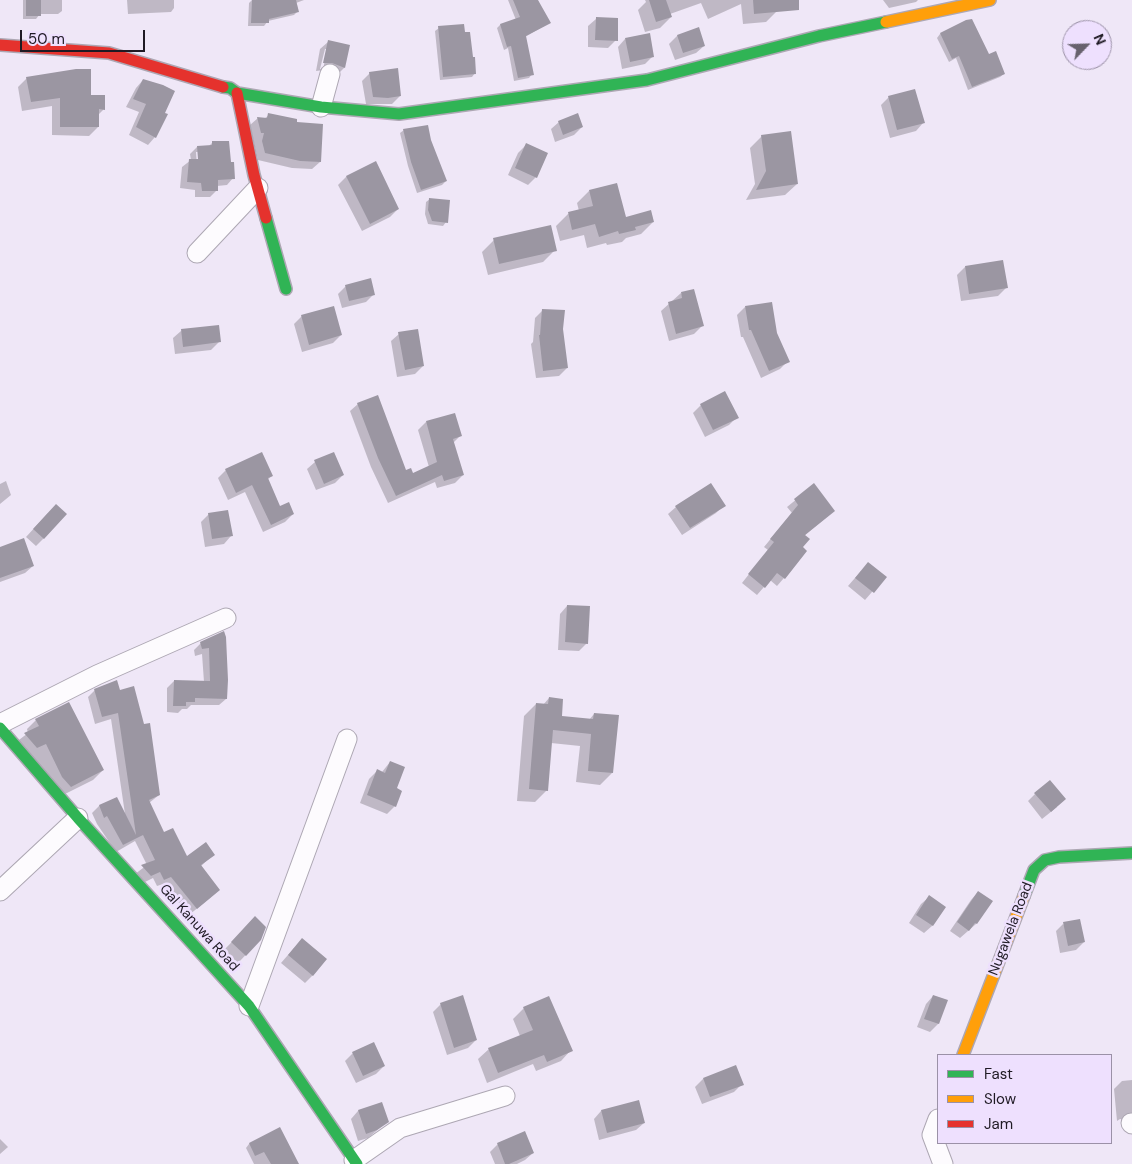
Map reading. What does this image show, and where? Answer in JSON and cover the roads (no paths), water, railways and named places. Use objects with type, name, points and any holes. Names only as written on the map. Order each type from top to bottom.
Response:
[{"type":"street","points":[[0,45],[109,53],[214,85],[230,88],[237,92],[321,107],[399,114],[647,80],[819,36],[990,0]]},
{"type":"street","points":[[321,107],[330,74]]},
{"type":"street","points":[[237,92],[254,175],[286,289]]},
{"type":"street","points":[[197,253],[258,188]]},
{"type":"street","points":[[0,726],[98,675],[226,618]]},
{"type":"street","name":"Gal Kanuwa Road","points":[[0,726],[78,818],[249,1006],[355,1162]]},
{"type":"street","points":[[249,1006],[348,739]]},
{"type":"street","points":[[0,891],[78,818]]},
{"type":"street","name":"Nugawela Road","points":[[963,1054],[1034,870],[1045,860],[1059,857],[1132,853]]},
{"type":"street","points":[[355,1162],[400,1128],[506,1096]]},
{"type":"street","points":[[937,1122],[932,1135],[943,1164]]}]
